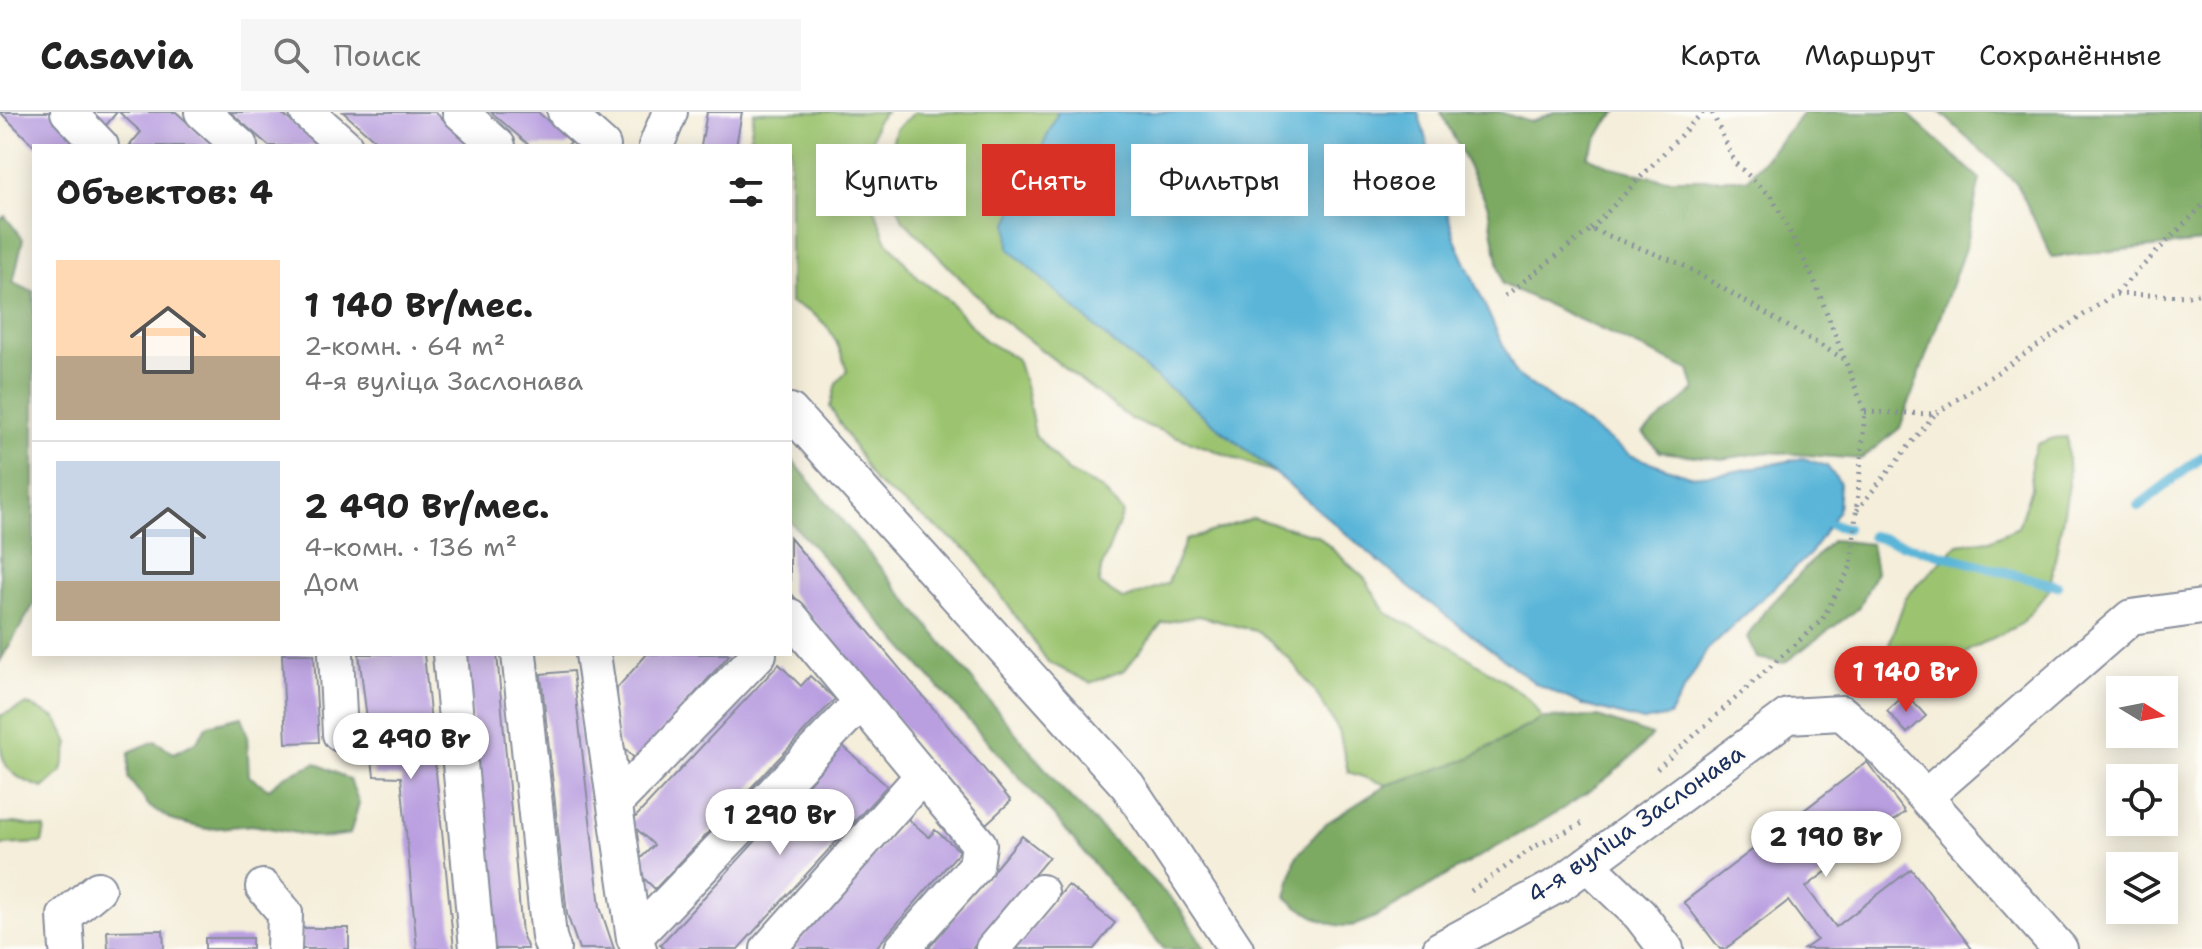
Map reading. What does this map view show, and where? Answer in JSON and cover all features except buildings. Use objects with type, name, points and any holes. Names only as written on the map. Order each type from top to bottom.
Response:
[{"type":"street","points":[[68,112],[99,144]]},
{"type":"street","points":[[202,112],[238,144]]},
{"type":"street","points":[[307,112],[343,144]]},
{"type":"street","points":[[460,112],[496,144]]},
{"type":"street","points":[[565,112],[601,144]]},
{"type":"street","points":[[792,413],[1128,786],[1236,949]]},
{"type":"street","points":[[2060,949],[1925,797],[2131,617],[2202,607]]},
{"type":"street","points":[[792,620],[979,844],[976,866],[902,949]]},
{"type":"street","points":[[336,656],[340,734]]},
{"type":"street","points":[[450,656],[477,949]]},
{"type":"street","points":[[519,656],[549,937],[553,949]]},
{"type":"street","points":[[615,803],[757,656]]},
{"type":"street","points":[[599,658],[615,803],[637,943]]},
{"type":"street","points":[[637,943],[861,702]]},
{"type":"street","name":"4-я вуліца Заслонава","points":[[1440,949],[1560,884],[1788,716],[1842,713],[1885,752],[1925,797]]},
{"type":"street","points":[[768,949],[922,776]]},
{"type":"street","points":[[1587,864],[1640,915],[1666,949]]},
{"type":"street","points":[[263,887],[285,913],[284,949]]},
{"type":"street","points":[[67,949],[65,916],[98,889]]},
{"type":"street","points":[[993,949],[1041,892]]},
{"type":"path","points":[[1505,296],[1591,229],[1703,112]]},
{"type":"path","points":[[1651,774],[1822,620],[1851,566],[1865,412],[1814,280],[1772,197],[1735,163],[1712,112]]},
{"type":"path","points":[[1856,511],[1935,414],[2115,294],[2202,206]]},
{"type":"path","points":[[1591,229],[1681,264],[1845,360]]},
{"type":"path","points":[[2115,294],[2188,296],[2202,293]]},
{"type":"path","points":[[1865,412],[1935,414]]},
{"type":"path","points":[[1462,898],[1534,847],[1597,816]]},
{"type":"green space","points":[[754,112],[886,112],[876,122],[871,144],[816,144],[816,216],[877,216],[886,240],[918,278],[949,301],[984,340],[1017,359],[1035,435],[1067,471],[1101,488],[1123,513],[1101,569],[1099,584],[1124,600],[1168,583],[1186,540],[1253,518],[1318,536],[1365,579],[1386,613],[1444,642],[1501,679],[1529,699],[1542,718],[1466,760],[1387,785],[1348,772],[1339,731],[1316,693],[1290,660],[1259,632],[1199,616],[1162,623],[1125,670],[1090,683],[1048,662],[971,553],[875,482],[830,407],[836,384],[847,371],[839,347],[821,321],[792,304],[792,144],[749,144]]},
{"type":"green space","points":[[915,112],[1058,112],[1065,144],[982,144],[982,216],[1080,216],[1106,337],[1275,473],[1132,420],[995,314],[901,216],[966,216],[966,144],[892,144],[896,129]]},
{"type":"green space","points":[[1441,112],[1499,112],[1531,122],[1555,112],[1617,112],[1607,122],[1587,156],[1612,167],[1660,179],[1748,179],[1804,112],[1906,112],[1980,179],[1965,248],[1900,428],[1861,459],[1767,452],[1722,459],[1660,452],[1643,433],[1695,390],[1689,370],[1502,284],[1488,206],[1465,160],[1465,144],[1457,144]]},
{"type":"green space","points":[[1940,112],[2202,112],[2202,242],[2052,257],[2017,184]]},
{"type":"green space","points":[[5,216],[23,239],[13,283],[32,291],[32,607],[0,661],[0,220]]},
{"type":"green space","points":[[2067,437],[2069,485],[2049,590],[2021,624],[1971,649],[1943,676],[1924,675],[1910,670],[1889,644],[1906,597],[1958,544],[1990,540],[2018,527],[2031,488],[2031,460],[2037,444]]},
{"type":"green space","points":[[792,459],[1060,787],[1179,907],[1205,949],[1164,949],[1055,817],[792,523]]},
{"type":"green space","points":[[1832,540],[1871,544],[1876,572],[1859,608],[1784,663],[1757,658],[1747,637],[1764,612]]},
{"type":"green space","points":[[27,704],[56,718],[69,743],[62,771],[43,788],[10,771],[2,755],[0,716]]},
{"type":"green space","points":[[241,717],[247,734],[249,776],[269,789],[284,776],[316,763],[350,780],[359,803],[350,834],[323,838],[252,825],[207,829],[174,821],[150,807],[128,778],[129,752],[155,741],[174,753],[196,742],[208,725]]},
{"type":"green space","points":[[1598,717],[1652,735],[1631,758],[1580,797],[1393,908],[1367,921],[1346,926],[1314,916],[1286,897],[1296,857],[1325,824],[1387,785],[1466,760],[1542,718]]},
{"type":"green space","points":[[0,823],[45,828],[42,843],[0,845]]},
{"type":"water","points":[[1058,112],[1418,112],[1427,144],[1324,144],[1324,216],[1448,216],[1456,242],[1516,374],[1630,455],[1689,476],[1726,473],[1803,458],[1827,466],[1840,483],[1838,511],[1811,553],[1707,650],[1669,716],[1643,721],[1583,705],[1536,684],[1410,588],[1275,473],[1106,337],[1009,249],[1008,223],[1011,216],[1115,216],[1115,144],[1044,144]]},
{"type":"waterway","points":[[2138,506],[2202,457]]},
{"type":"waterway","points":[[1830,524],[1846,528]]},
{"type":"waterway","points":[[1872,536],[2057,586]]}]
